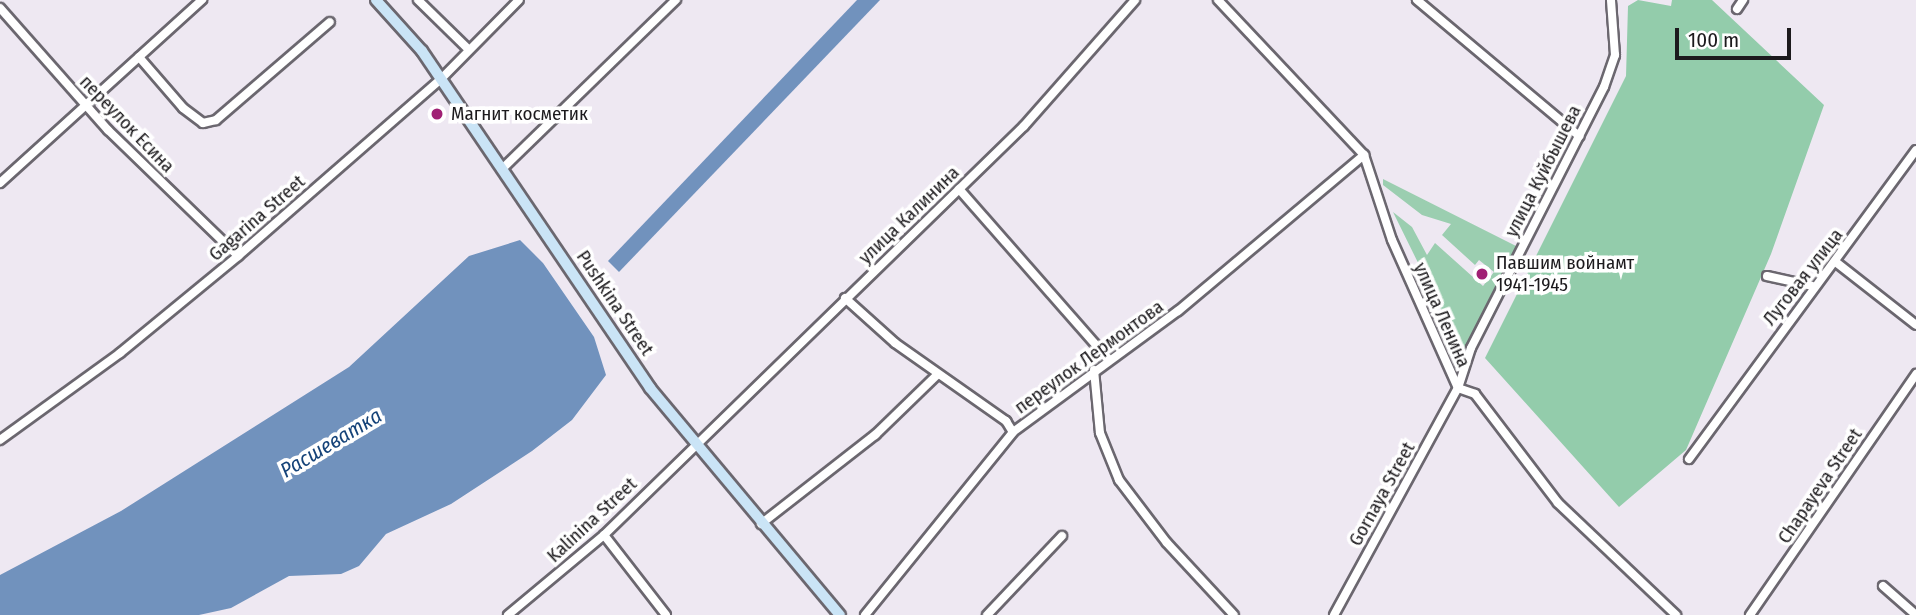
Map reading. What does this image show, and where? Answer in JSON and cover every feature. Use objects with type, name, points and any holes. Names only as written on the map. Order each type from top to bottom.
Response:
[{"type":"main road","name":"Pushkina Street","points":[[376,0],[422,51],[504,167],[650,388],[761,524],[840,615]]},
{"type":"street","points":[[0,183],[202,0]]},
{"type":"street","points":[[418,0],[469,50]]},
{"type":"street","name":"Gagarina Street","points":[[0,440],[120,353],[238,256],[440,80],[519,0]]},
{"type":"street","points":[[504,167],[676,0]]},
{"type":"street","name":"улица Калинина","points":[[694,443],[1077,72],[1135,0]]},
{"type":"street","name":"улица Ленина","points":[[1218,0],[1364,155],[1392,240],[1458,388],[1475,394],[1558,503],[1676,615]]},
{"type":"street","points":[[1418,0],[1579,136]]},
{"type":"street","name":"улица Куйбышева","points":[[1458,388],[1471,348],[1579,136],[1615,55],[1611,0]]},
{"type":"street","points":[[1737,9],[1743,0]]},
{"type":"street","name":"переулок Есина","points":[[0,8],[86,106],[238,256]]},
{"type":"street","points":[[139,57],[183,108],[203,123],[216,120],[330,22]]},
{"type":"street","name":"Луговая улица","points":[[1689,459],[1812,286],[1836,263],[1916,150]]},
{"type":"street","name":"переулок Лермонтова","points":[[865,615],[1013,432],[1231,268],[1364,155]]},
{"type":"street","points":[[959,189],[1109,360]]},
{"type":"street","points":[[1836,263],[1916,326]]},
{"type":"street","points":[[1767,276],[1812,286]]},
{"type":"street","points":[[845,298],[937,375],[1006,421],[1013,432]]},
{"type":"street","points":[[1094,370],[1100,433],[1119,481],[1167,543],[1234,615]]},
{"type":"street","name":"Chapayeva Street","points":[[1750,615],[1916,374]]},
{"type":"street","points":[[761,524],[875,435],[937,375]]},
{"type":"street","name":"Gornaya Street","points":[[1334,615],[1458,388]]},
{"type":"street","name":"Kalinina Street","points":[[508,615],[604,536],[694,443]]},
{"type":"street","points":[[604,536],[666,615]]},
{"type":"street","points":[[986,615],[1062,536]]},
{"type":"street","points":[[1884,586],[1916,615]]},
{"type":"green space","points":[[1638,0],[1671,6],[1672,0],[1712,0],[1824,105],[1771,254],[1686,450],[1619,507],[1485,358],[1626,76],[1628,6]]},
{"type":"green space","points":[[1383,179],[1518,247],[1463,354],[1393,212],[1412,227],[1427,255],[1435,243],[1483,286],[1494,272],[1479,260],[1475,265],[1442,235],[1451,224],[1422,215],[1383,185]]},
{"type":"water","points":[[857,0],[880,0],[619,272],[608,261]]},
{"type":"water","name":"Расшеватка","points":[[520,240],[543,263],[594,337],[606,375],[572,420],[532,451],[451,504],[386,534],[359,566],[341,574],[289,576],[231,608],[199,615],[0,615],[0,575],[121,511],[349,367],[469,256]]},
{"type":"place","name":"Магнит косметик","points":[[437,114]]},
{"type":"place","name":"Павшим войнамт 1941-1945","points":[[1482,274]]}]
